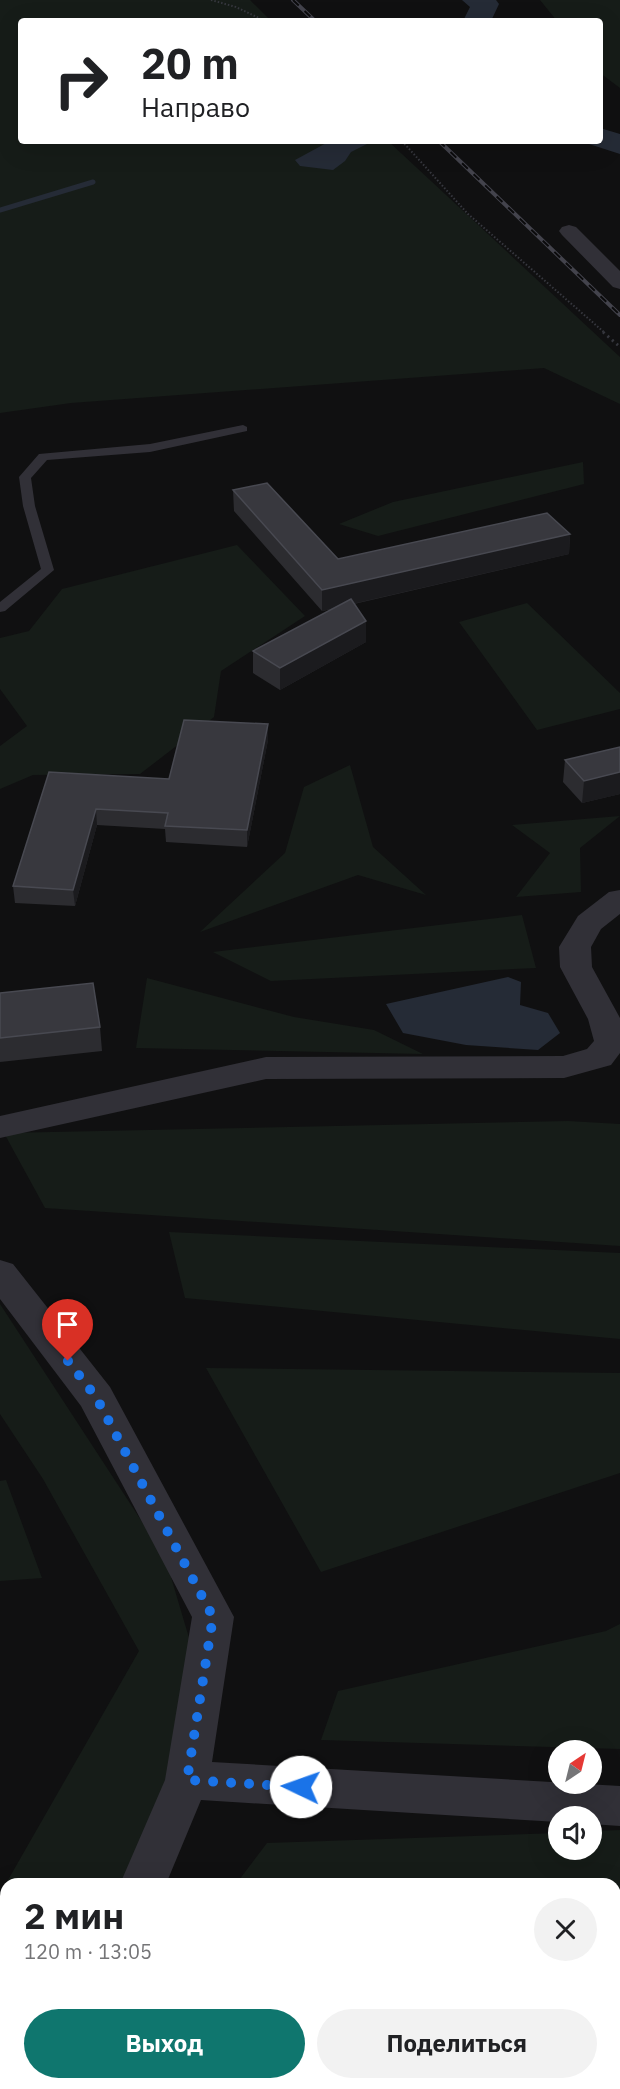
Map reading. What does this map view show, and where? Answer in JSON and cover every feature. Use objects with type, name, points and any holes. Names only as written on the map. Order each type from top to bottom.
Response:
[{"type":"street","points":[[569,231],[620,283]]},
{"type":"street","points":[[0,1127],[266,1068],[564,1067],[599,1057],[611,1042],[604,1019],[576,967],[575,947],[589,923],[620,899]]},
{"type":"street","points":[[0,1273],[96,1397],[213,1617],[187,1780],[146,1878]]},
{"type":"street","points":[[187,1780],[620,1806]]},
{"type":"lane","points":[[0,608],[48,570],[29,506],[25,477],[43,457],[150,448],[243,429]]},
{"type":"path","points":[[211,0],[236,7],[259,18]]},
{"type":"path","points":[[405,144],[468,214],[620,347]]},
{"type":"shaded area","points":[[0,0],[250,0],[268,18],[18,18],[18,144],[391,144],[620,357],[620,404],[544,368],[71,403],[0,413]]},
{"type":"shaded area","points":[[540,0],[620,0],[620,88],[603,75],[603,18],[555,18]]},
{"type":"shaded area","points":[[324,144],[367,144],[351,152],[345,161],[333,170],[300,166],[295,160]]},
{"type":"shaded area","points":[[583,462],[584,484],[378,536],[339,524],[393,502]]},
{"type":"shaded area","points":[[237,545],[305,616],[221,671],[214,717],[140,774],[33,775],[0,789],[0,746],[27,726],[0,689],[0,638],[29,631],[62,589]]},
{"type":"shaded area","points":[[527,603],[620,693],[620,709],[537,730],[459,622]]},
{"type":"shaded area","points":[[350,765],[373,847],[426,895],[358,875],[200,932],[285,853],[304,787]]},
{"type":"shaded area","points":[[620,816],[580,848],[581,892],[516,897],[550,853],[512,825]]},
{"type":"shaded area","points":[[522,915],[536,968],[271,981],[213,952]]},
{"type":"shaded area","points":[[508,977],[521,982],[520,1005],[548,1013],[560,1033],[538,1050],[466,1045],[403,1033],[386,1004]]},
{"type":"shaded area","points":[[147,978],[294,1017],[374,1030],[423,1054],[136,1048]]},
{"type":"shaded area","points":[[568,1121],[620,1124],[620,1246],[45,1208],[4,1133]]},
{"type":"shaded area","points":[[169,1232],[620,1253],[620,1339],[185,1298]]},
{"type":"shaded area","points":[[0,1304],[165,1557],[206,1695],[145,1878],[9,1878],[139,1651],[43,1479],[0,1414]]},
{"type":"shaded area","points":[[206,1368],[620,1373],[620,1473],[321,1572]]},
{"type":"shaded area","points":[[6,1480],[42,1578],[0,1581],[0,1481]]},
{"type":"shaded area","points":[[620,1624],[620,1749],[602,1748],[602,1740],[548,1740],[548,1747],[321,1740],[338,1691],[606,1631]]},
{"type":"shaded area","points":[[620,1830],[620,1878],[241,1878],[267,1843],[548,1833],[548,1860],[602,1860],[602,1831]]},
{"type":"building","points":[[267,483],[338,559],[547,513],[570,534],[322,590],[233,490]]},
{"type":"building","points":[[351,599],[366,621],[280,668],[253,651]]},
{"type":"building","points":[[184,720],[268,724],[247,830],[165,826],[168,813],[96,809],[73,890],[13,886],[49,772],[169,779]]},
{"type":"building","points":[[620,747],[620,772],[584,781],[565,760]]},
{"type":"building","points":[[93,983],[100,1027],[0,1038],[0,993]]},
{"type":"waterway","points":[[476,0],[485,4],[478,18]]},
{"type":"waterway","points":[[603,138],[620,145]]},
{"type":"waterway","points":[[0,210],[93,182]]},
{"type":"railway","points":[[293,0],[312,18]]},
{"type":"railway","points":[[442,144],[620,315]]},
{"type":"route","points":[[68,1361],[96,1397],[213,1617],[187,1780],[301,1787]]}]
